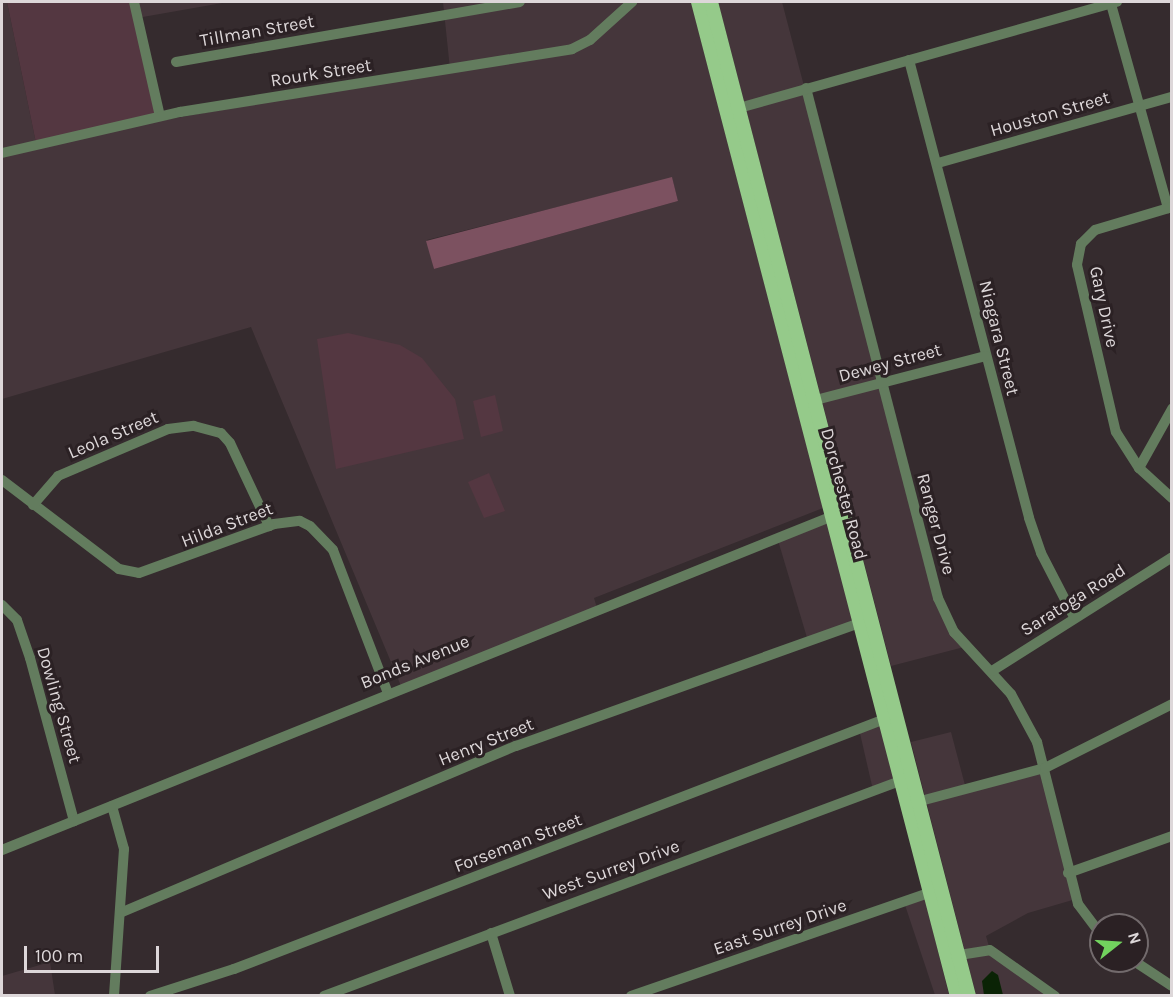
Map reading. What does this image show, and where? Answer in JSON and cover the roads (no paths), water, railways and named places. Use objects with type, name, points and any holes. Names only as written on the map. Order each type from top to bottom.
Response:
[{"type":"main road","name":"Dorchester Road","points":[[698,2],[866,621],[952,956],[957,996]]},
{"type":"main road","name":"Dorchester Road","points":[[711,2],[740,107],[808,402]]},
{"type":"main road","name":"Dorchester Road","points":[[952,956],[969,996]]},
{"type":"street","points":[[134,2],[160,116]]},
{"type":"street","name":"Tillman Street","points":[[176,62],[520,2]]},
{"type":"street","name":"Rourk Street","points":[[2,153],[160,116],[572,49],[591,40],[632,2]]},
{"type":"street","points":[[726,111],[1114,3],[1170,208]]},
{"type":"street","name":"Niagara Street","points":[[909,60],[938,163],[986,356],[1041,553],[1074,617]]},
{"type":"street","name":"Ranger Drive","points":[[806,88],[946,618],[1011,694],[1045,768],[1068,873],[1078,904],[1089,919]]},
{"type":"street","name":"Houston Street","points":[[938,163],[1172,97]]},
{"type":"street","name":"Gary Drive","points":[[1170,208],[1095,230],[1078,255],[1078,275],[1116,432],[1139,468],[1172,498]]},
{"type":"street","name":"Dewey Street","points":[[808,402],[986,356]]},
{"type":"street","points":[[1139,468],[1172,409]]},
{"type":"street","name":"Leola Street","points":[[33,505],[58,476],[168,429],[194,426],[220,433],[230,442],[269,526]]},
{"type":"street","name":"Hilda Street","points":[[2,480],[119,568],[139,573],[269,526],[300,521],[328,543],[387,691]]},
{"type":"street","name":"Bonds Avenue","points":[[2,850],[387,691],[838,514]]},
{"type":"street","name":"Saratoga Road","points":[[992,671],[1172,557]]},
{"type":"street","name":"Dowling Street","points":[[2,605],[17,620],[30,658],[74,821]]},
{"type":"street","name":"Henry Street","points":[[120,913],[516,746],[866,621]]},
{"type":"street","points":[[913,804],[1045,768],[1172,704]]},
{"type":"street","name":"Forseman Street","points":[[150,996],[234,969],[890,717]]},
{"type":"street","name":"West Surrey Drive","points":[[324,996],[905,778]]},
{"type":"street","points":[[111,806],[123,849],[114,996]]},
{"type":"street","points":[[1068,873],[1172,836]]},
{"type":"street","name":"East Surrey Drive","points":[[631,996],[935,891]]},
{"type":"street","points":[[491,933],[510,996]]},
{"type":"street","points":[[952,956],[990,950],[1055,996]]},
{"type":"street","points":[[1149,970],[1170,983]]}]
